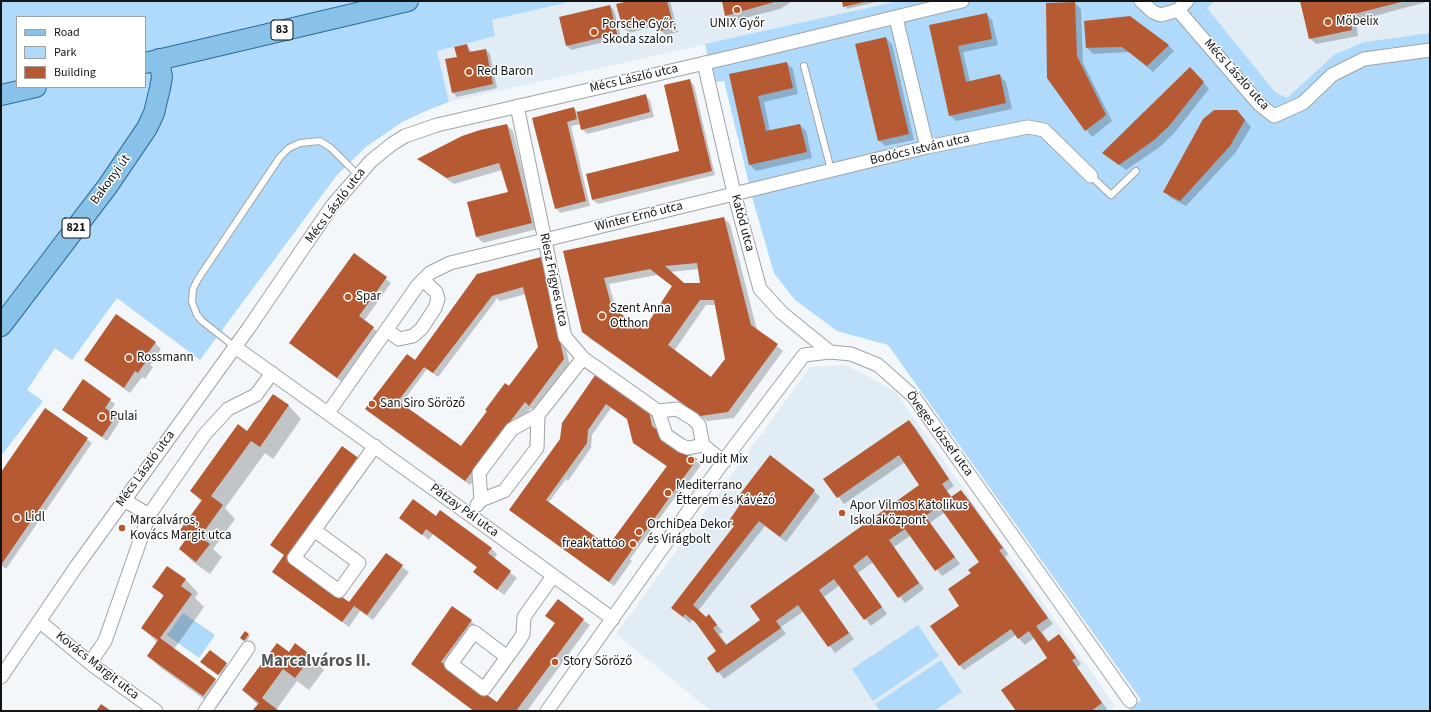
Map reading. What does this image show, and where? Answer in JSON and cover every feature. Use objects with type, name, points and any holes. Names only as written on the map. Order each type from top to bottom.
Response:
[{"type":"main road","name":"83","points":[[152,61],[408,1]]},
{"type":"main road","name":"Bakonyi út","points":[[1,326],[107,187],[147,128],[154,113],[162,77],[152,61]]},
{"type":"main road","points":[[1,95],[32,88]]},
{"type":"street","name":"Mécs László utca","points":[[1,677],[124,500],[236,347],[332,206],[358,175],[382,152],[405,136],[437,124],[704,63],[962,1]]},
{"type":"street","name":"Mécs László utca","points":[[1141,1],[1145,7],[1157,13],[1170,14],[1182,6],[1259,104],[1274,116],[1303,103],[1332,76],[1364,59],[1430,50]]},
{"type":"street","points":[[896,18],[927,147]]},
{"type":"street","name":"Katód utca","points":[[704,63],[734,193],[760,289],[782,313],[830,352]]},
{"type":"street","name":"Riesz Frigyes utca","points":[[517,106],[565,337],[583,358],[658,411]]},
{"type":"street","name":"Bodócs István utca","points":[[734,193],[927,147],[1028,127],[1044,130],[1091,176]]},
{"type":"street","name":"Winter Ernő utca","points":[[328,412],[423,280],[430,273],[450,263],[734,193]]},
{"type":"street","points":[[387,330],[399,339],[413,336],[422,328],[435,308],[438,299],[436,292],[423,280]]},
{"type":"street","name":"Pátzay Pál utca","points":[[236,347],[470,514],[613,619]]},
{"type":"street","name":"Öveges József utca","points":[[613,619],[724,462],[804,355],[830,352],[851,354],[878,365],[914,397],[1130,701]]},
{"type":"street","points":[[481,500],[479,473],[512,429],[538,415],[583,358]]},
{"type":"street","name":"Mécs László utca","points":[[90,663],[105,641],[149,515],[205,434],[228,409],[256,394],[272,373]]},
{"type":"street","points":[[703,445],[688,448],[682,446],[666,435],[658,411],[677,409],[693,419],[699,425],[703,445],[724,462]]},
{"type":"street","points":[[470,514],[481,500],[504,491],[536,448],[538,415]]},
{"type":"street","points":[[314,530],[359,563],[339,591],[294,558],[314,530],[374,446]]},
{"type":"street","points":[[124,500],[149,515]]},
{"type":"street","points":[[507,657],[524,634],[524,616],[553,576]]},
{"type":"street","points":[[547,711],[613,619]]},
{"type":"street","name":"Kovács Margit utca","points":[[39,621],[90,663],[156,711]]},
{"type":"street","points":[[205,711],[248,648]]},
{"type":"lane","points":[[804,66],[831,170]]},
{"type":"lane","points":[[236,347],[202,321],[197,315],[192,302],[193,289],[198,279],[280,157],[289,148],[300,143],[307,141],[320,141],[331,148],[358,175]]},
{"type":"lane","points":[[1091,176],[1111,195],[1136,171]]},
{"type":"shaded area","points":[[573,1],[898,1],[449,102],[437,51],[494,36],[492,20]]},
{"type":"shaded area","points":[[1215,1],[1430,1],[1430,33],[1364,42],[1288,98],[1275,92],[1207,8]]},
{"type":"shaded area","name":"Apor Vilmos Katolikus Iskolaközpont","points":[[846,365],[895,391],[1115,706],[1108,711],[711,711],[616,634],[810,367]]},
{"type":"green space","points":[[1,1],[573,1],[492,20],[495,36],[437,51],[449,102],[404,121],[367,146],[337,175],[200,360],[117,298],[72,360],[55,348],[27,390],[43,401],[1,456]]},
{"type":"green space","points":[[898,1],[1215,1],[1207,8],[1275,92],[1287,98],[1334,55],[1364,42],[1430,33],[1430,711],[1127,711],[1141,700],[888,345],[837,331],[795,300],[774,273],[754,204],[724,81],[713,82],[705,44]]},
{"type":"green space","points":[[183,613],[215,635],[199,658],[167,635]]},
{"type":"green space","points":[[918,625],[939,656],[873,701],[852,669]]},
{"type":"green space","points":[[941,660],[962,692],[934,711],[880,711],[875,704]]},
{"type":"building","points":[[629,1],[667,1],[674,27],[660,31],[657,20],[623,29],[616,4]]},
{"type":"building","name":"UNIX Győr","points":[[722,1],[778,1],[725,16]]},
{"type":"building","points":[[842,1],[864,1],[864,2],[843,7]]},
{"type":"building","name":"Möbelix","points":[[1300,1],[1401,2],[1350,15],[1352,30],[1309,39]]},
{"type":"building","points":[[1075,2],[1077,56],[1106,115],[1085,131],[1047,78],[1046,3]]},
{"type":"building","points":[[610,5],[617,34],[566,46],[559,17]]},
{"type":"building","points":[[987,13],[992,39],[958,46],[966,82],[1000,74],[1006,103],[949,116],[929,25]]},
{"type":"building","points":[[1130,16],[1169,45],[1147,66],[1122,47],[1086,48],[1084,21]]},
{"type":"building","points":[[886,37],[909,134],[878,141],[855,44]]},
{"type":"building","name":"Red Baron","points":[[467,44],[469,52],[486,49],[493,84],[452,93],[445,59],[457,57],[454,47]]},
{"type":"building","points":[[787,62],[793,88],[758,96],[766,131],[800,124],[807,152],[749,165],[729,74]]},
{"type":"building","points":[[1190,67],[1204,82],[1169,126],[1154,140],[1119,165],[1102,153]]},
{"type":"building","points":[[690,79],[712,171],[592,200],[586,174],[679,151],[664,85]]},
{"type":"building","points":[[646,94],[650,112],[581,130],[577,112]]},
{"type":"building","points":[[574,107],[577,119],[567,122],[586,201],[555,209],[532,118]]},
{"type":"building","points":[[1214,110],[1237,110],[1245,120],[1230,146],[1180,201],[1163,192],[1203,119]]},
{"type":"building","points":[[507,124],[532,223],[476,237],[467,202],[508,192],[499,163],[447,178],[417,159],[462,136]]},
{"type":"building","name":"Szent Anna Otthon","points":[[724,217],[751,325],[778,344],[728,412],[700,416],[582,332],[563,251]],"holes":[[[697,263],[700,283],[684,283],[665,266]],[[650,269],[672,286],[644,329],[612,308],[604,278]],[[700,300],[714,300],[725,359],[711,377],[668,345]]]},
{"type":"building","name":"Spar","points":[[354,253],[387,277],[359,316],[374,327],[337,378],[289,343]]},
{"type":"building","points":[[541,257],[564,359],[529,406],[525,402],[465,481],[365,409],[407,354],[415,360],[477,274]],"holes":[[[523,287],[538,347],[509,386],[505,383],[485,410],[487,411],[461,446],[398,401],[424,367],[433,373],[492,296]]]},
{"type":"building","points":[[116,314],[156,342],[144,358],[147,360],[138,373],[135,371],[124,388],[84,360]]},
{"type":"building","points":[[598,371],[648,407],[652,426],[697,459],[609,582],[509,510],[560,439],[562,423]],"holes":[[[606,404],[627,419],[633,443],[667,466],[608,546],[546,500],[587,443],[588,430]]]},
{"type":"building","points":[[83,379],[111,399],[105,408],[116,416],[102,437],[62,410]]},
{"type":"building","points":[[273,394],[289,405],[260,447],[251,441],[211,496],[223,505],[200,537],[210,544],[196,562],[179,549],[188,536],[180,530],[202,500],[190,491],[238,424],[247,431]]},
{"type":"building","name":"Lidl","points":[[45,408],[88,438],[1,565],[1,472]]},
{"type":"building","points":[[909,420],[949,479],[942,484],[951,497],[961,490],[1003,548],[999,550],[1048,618],[1036,626],[1048,642],[1059,634],[1076,658],[1072,660],[1102,703],[1091,711],[1016,711],[1001,690],[1047,658],[1029,631],[1018,639],[1011,629],[959,666],[930,626],[959,606],[948,589],[971,573],[968,570],[979,562],[939,506],[925,516],[955,557],[935,571],[905,529],[889,540],[919,583],[898,598],[867,555],[853,566],[882,607],[864,620],[834,579],[819,590],[849,633],[828,647],[798,605],[776,621],[781,628],[717,673],[707,658],[716,651],[696,623],[685,614],[683,617],[671,608],[734,526],[728,522],[739,506],[734,502],[770,455],[815,490],[780,537],[759,521],[693,605],[706,617],[709,614],[717,625],[713,628],[726,645],[760,620],[750,606],[919,485],[899,455],[837,498],[823,479]]},
{"type":"building","points":[[342,446],[360,459],[287,558],[349,602],[386,553],[403,565],[367,615],[354,606],[342,622],[272,572],[284,555],[270,545]]},
{"type":"building","points":[[413,499],[436,516],[440,510],[492,548],[488,553],[511,571],[497,590],[473,572],[477,567],[426,529],[422,535],[399,518]]},
{"type":"building","points":[[167,566],[186,579],[181,586],[192,594],[160,638],[216,679],[203,696],[147,656],[158,640],[141,628],[164,595],[152,587]]},
{"type":"building","points":[[558,599],[584,619],[516,711],[474,711],[411,664],[452,606],[472,620],[441,662],[497,702],[555,623],[545,616]]},
{"type":"building","points":[[245,631],[249,634],[244,641],[240,638]]},
{"type":"building","points":[[277,643],[289,652],[295,643],[312,656],[295,678],[283,669],[262,698],[279,711],[252,711],[259,703],[242,690]]},
{"type":"building","points":[[210,650],[227,663],[218,675],[200,662]]},
{"type":"building","points":[[101,704],[111,711],[96,711]]},
{"type":"place","name":"UNIX Győr","points":[[737,10]]},
{"type":"place","name":"Möbelix","points":[[1328,22]]},
{"type":"place","name":"Porsche Győr, Skoda szalon","points":[[594,32]]},
{"type":"place","name":"Red Baron","points":[[469,72]]},
{"type":"place","name":"Spar","points":[[348,297]]},
{"type":"place","name":"Szent Anna Otthon","points":[[602,316]]},
{"type":"place","name":"Rossmann","points":[[129,358]]},
{"type":"place","name":"San Siro Söröző","points":[[372,404]]},
{"type":"place","name":"Pulai","points":[[102,417]]},
{"type":"place","name":"Judit Mix","points":[[691,460]]},
{"type":"place","name":"Mediterrano Étterem és Kávézó","points":[[668,493]]},
{"type":"place","name":"Apor Vilmos Katolikus Iskolaközpont","points":[[842,513]]},
{"type":"place","name":"Lidl","points":[[17,518]]},
{"type":"place","name":"Marcalváros, Kovács Margit utca","points":[[122,528]]},
{"type":"place","name":"OrchiDea Dekor és Virágbolt","points":[[639,532]]},
{"type":"place","name":"freak tattoo","points":[[633,544]]},
{"type":"place","name":"Story Söröző","points":[[555,662]]},
{"type":"district","name":"Marcalváros II.","points":[[316,662]]}]
